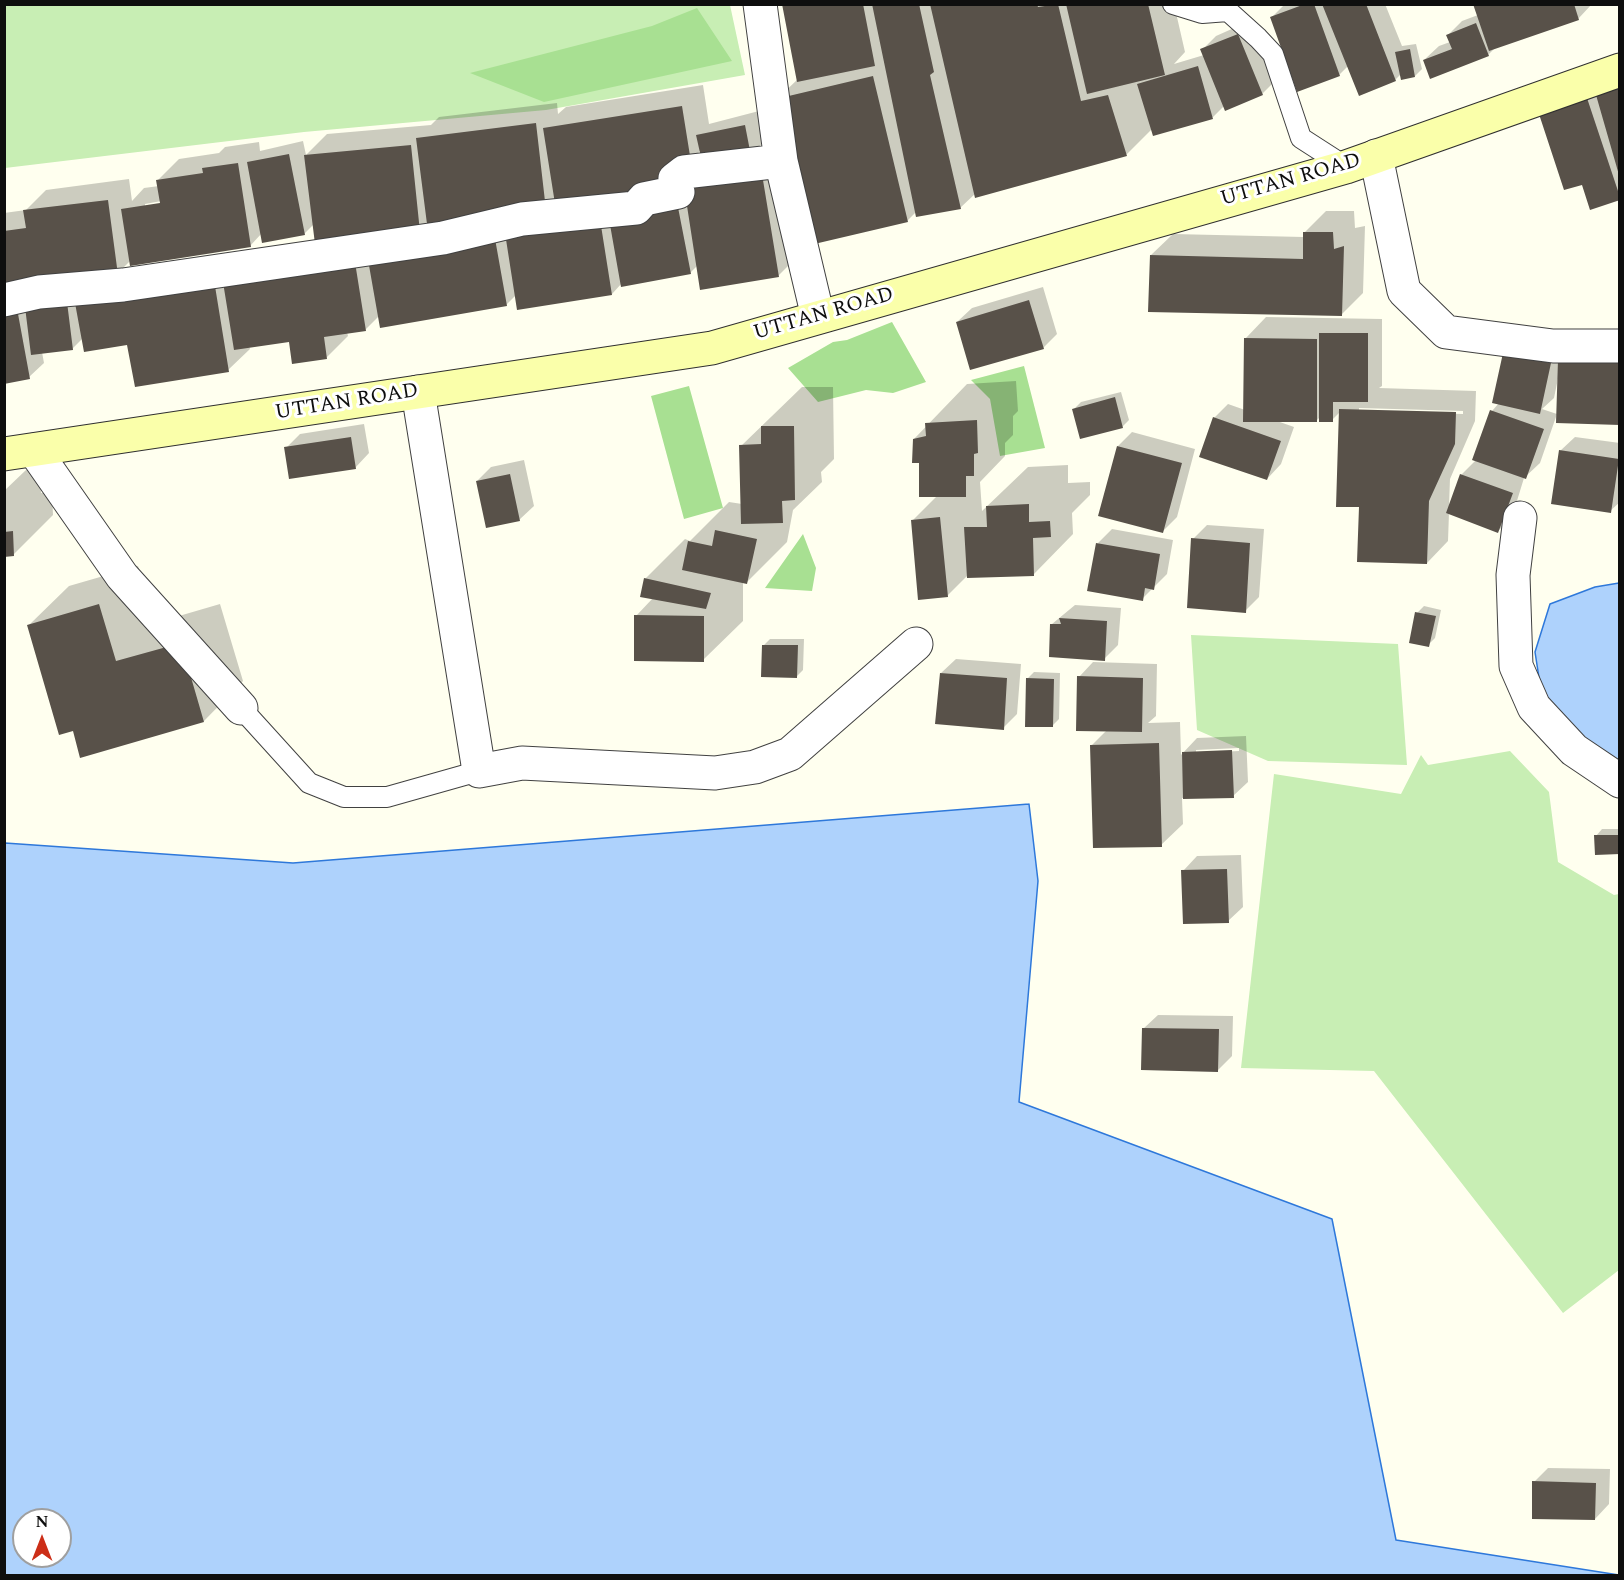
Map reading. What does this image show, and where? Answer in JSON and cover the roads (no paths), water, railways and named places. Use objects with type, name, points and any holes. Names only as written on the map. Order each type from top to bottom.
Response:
[{"type":"main road","name":"UTTAN ROAD","points":[[19,452],[712,348],[1346,167],[1620,70]]},
{"type":"street","points":[[760,4],[781,160],[818,317]]},
{"type":"street","points":[[1376,156],[1404,291],[1446,332],[1553,346],[1620,346]]},
{"type":"street","points":[[4,300],[39,292],[123,285],[443,238],[522,219],[636,208],[644,199],[678,192],[675,179],[684,172],[781,160]]},
{"type":"street","points":[[418,392],[479,771],[522,763],[715,773],[755,767],[790,754],[916,644]]},
{"type":"street","points":[[19,452],[122,576],[241,708]]},
{"type":"street","points":[[1520,518],[1513,575],[1516,666],[1534,707],[1574,750],[1620,781]]},
{"type":"lane","points":[[1173,4],[1202,13],[1228,11],[1258,38],[1273,54],[1301,138],[1346,167]]},
{"type":"lane","points":[[241,708],[309,783],[344,797],[387,797],[479,771]]},
{"type":"water","points":[[1619,583],[1619,766],[1578,736],[1542,697],[1535,652],[1550,604],[1595,587]]},
{"type":"water","points":[[1029,804],[1038,881],[1019,1102],[1332,1219],[1396,1540],[1619,1575],[5,1575],[5,843],[293,863]]}]
